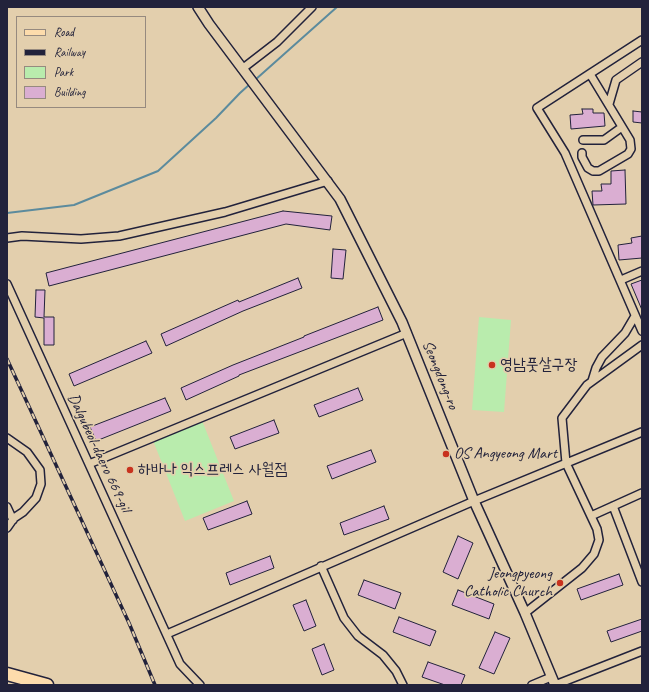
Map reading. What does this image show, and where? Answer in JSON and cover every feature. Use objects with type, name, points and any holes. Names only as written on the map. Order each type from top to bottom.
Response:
[{"type":"main road","points":[[7,674],[47,685]]},
{"type":"street","points":[[198,7],[243,70],[277,42],[312,7]]},
{"type":"street","points":[[642,40],[537,108],[565,153],[642,331]]},
{"type":"street","points":[[608,104],[616,80],[642,62]]},
{"type":"street","name":"Seongdong-ro","points":[[243,70],[340,199],[407,334],[474,501],[525,613],[554,682]]},
{"type":"street","points":[[582,153],[582,157],[588,168],[593,171],[599,171],[628,154],[631,149],[630,140],[590,74]]},
{"type":"street","points":[[583,140],[604,140],[622,127]]},
{"type":"street","points":[[7,238],[22,236],[82,239],[119,236],[225,212],[328,182]]},
{"type":"street","points":[[620,280],[642,271]]},
{"type":"street","name":"Dalgubeol-daero 669-gil","points":[[7,284],[180,664],[200,685]]},
{"type":"street","points":[[592,381],[602,356],[625,332],[635,316]]},
{"type":"street","points":[[89,464],[407,334]]},
{"type":"street","points":[[525,613],[582,568],[594,554],[599,540],[597,529],[566,463],[562,418],[587,385],[642,345]]},
{"type":"street","points":[[167,634],[321,566],[642,432]]},
{"type":"street","points":[[7,438],[27,452],[40,470],[41,484],[36,498],[13,520],[7,528]]},
{"type":"street","points":[[591,516],[642,494]]},
{"type":"street","points":[[613,506],[642,582]]},
{"type":"street","points":[[7,507],[13,520]]},
{"type":"street","points":[[321,566],[344,618],[358,636],[383,655],[396,671],[403,685]]},
{"type":"street","points":[[532,685],[554,682],[642,652]]},
{"type":"green space","name":"영남풋살구장","points":[[479,317],[511,320],[504,412],[472,410]]},
{"type":"green space","points":[[201,418],[234,501],[185,521],[152,438]]},
{"type":"building","points":[[582,109],[593,109],[593,113],[604,113],[605,126],[571,129],[570,115],[583,114]]},
{"type":"building","points":[[633,111],[642,112],[642,123],[633,122]]},
{"type":"building","points":[[625,170],[626,204],[593,205],[592,191],[602,191],[601,184],[611,184],[611,171]]},
{"type":"building","points":[[283,211],[332,216],[330,230],[286,224],[49,286],[46,273]]},
{"type":"building","points":[[642,236],[642,258],[619,260],[618,245],[632,243],[631,238]]},
{"type":"building","points":[[333,249],[346,250],[343,279],[331,278]]},
{"type":"building","points":[[298,278],[302,288],[243,311],[166,346],[161,334],[238,300],[239,302]]},
{"type":"building","points":[[642,280],[642,310],[631,284]]},
{"type":"building","points":[[36,290],[45,290],[44,317],[54,317],[54,345],[44,345],[44,318],[35,317]]},
{"type":"building","points":[[378,307],[383,320],[239,375],[186,400],[181,388],[233,365]]},
{"type":"building","points":[[146,341],[152,353],[74,386],[69,374]]},
{"type":"building","points":[[358,388],[363,400],[319,417],[314,405]]},
{"type":"building","points":[[165,398],[171,411],[96,441],[90,427]]},
{"type":"building","points":[[274,420],[279,433],[235,449],[230,437]]},
{"type":"building","points":[[371,450],[376,462],[332,479],[327,466]]},
{"type":"building","points":[[247,501],[252,514],[208,530],[203,518]]},
{"type":"building","points":[[384,506],[389,519],[344,535],[340,523]]},
{"type":"building","points":[[458,536],[473,543],[458,579],[443,572]]},
{"type":"building","points":[[270,556],[274,568],[230,585],[226,573]]},
{"type":"building","points":[[619,574],[623,585],[581,600],[577,589]]},
{"type":"building","points":[[364,580],[401,593],[395,609],[358,595]]},
{"type":"building","points":[[458,590],[494,604],[489,619],[452,605]]},
{"type":"building","points":[[306,600],[316,626],[304,631],[293,605]]},
{"type":"building","points":[[399,617],[436,631],[430,646],[393,632]]},
{"type":"building","points":[[642,619],[642,631],[611,642],[607,631]]},
{"type":"building","points":[[495,632],[510,638],[494,674],[479,668]]},
{"type":"building","points":[[324,644],[334,670],[322,675],[312,649]]},
{"type":"building","points":[[428,662],[465,675],[461,685],[445,685],[422,677]]},
{"type":"waterway","points":[[255,80],[337,7]]},
{"type":"waterway","points":[[7,213],[74,205],[158,171],[216,118],[250,84]]},
{"type":"railway","points":[[7,359],[129,623],[155,685]]},
{"type":"place","name":"영남풋살구장","points":[[492,365]]},
{"type":"place","name":"OS Angyeong Mart","points":[[446,454]]},
{"type":"place","name":"하바나 익스프레스 사월점","points":[[130,470]]},
{"type":"place","name":"Jeongpyeong Catholic Church","points":[[560,583]]}]
